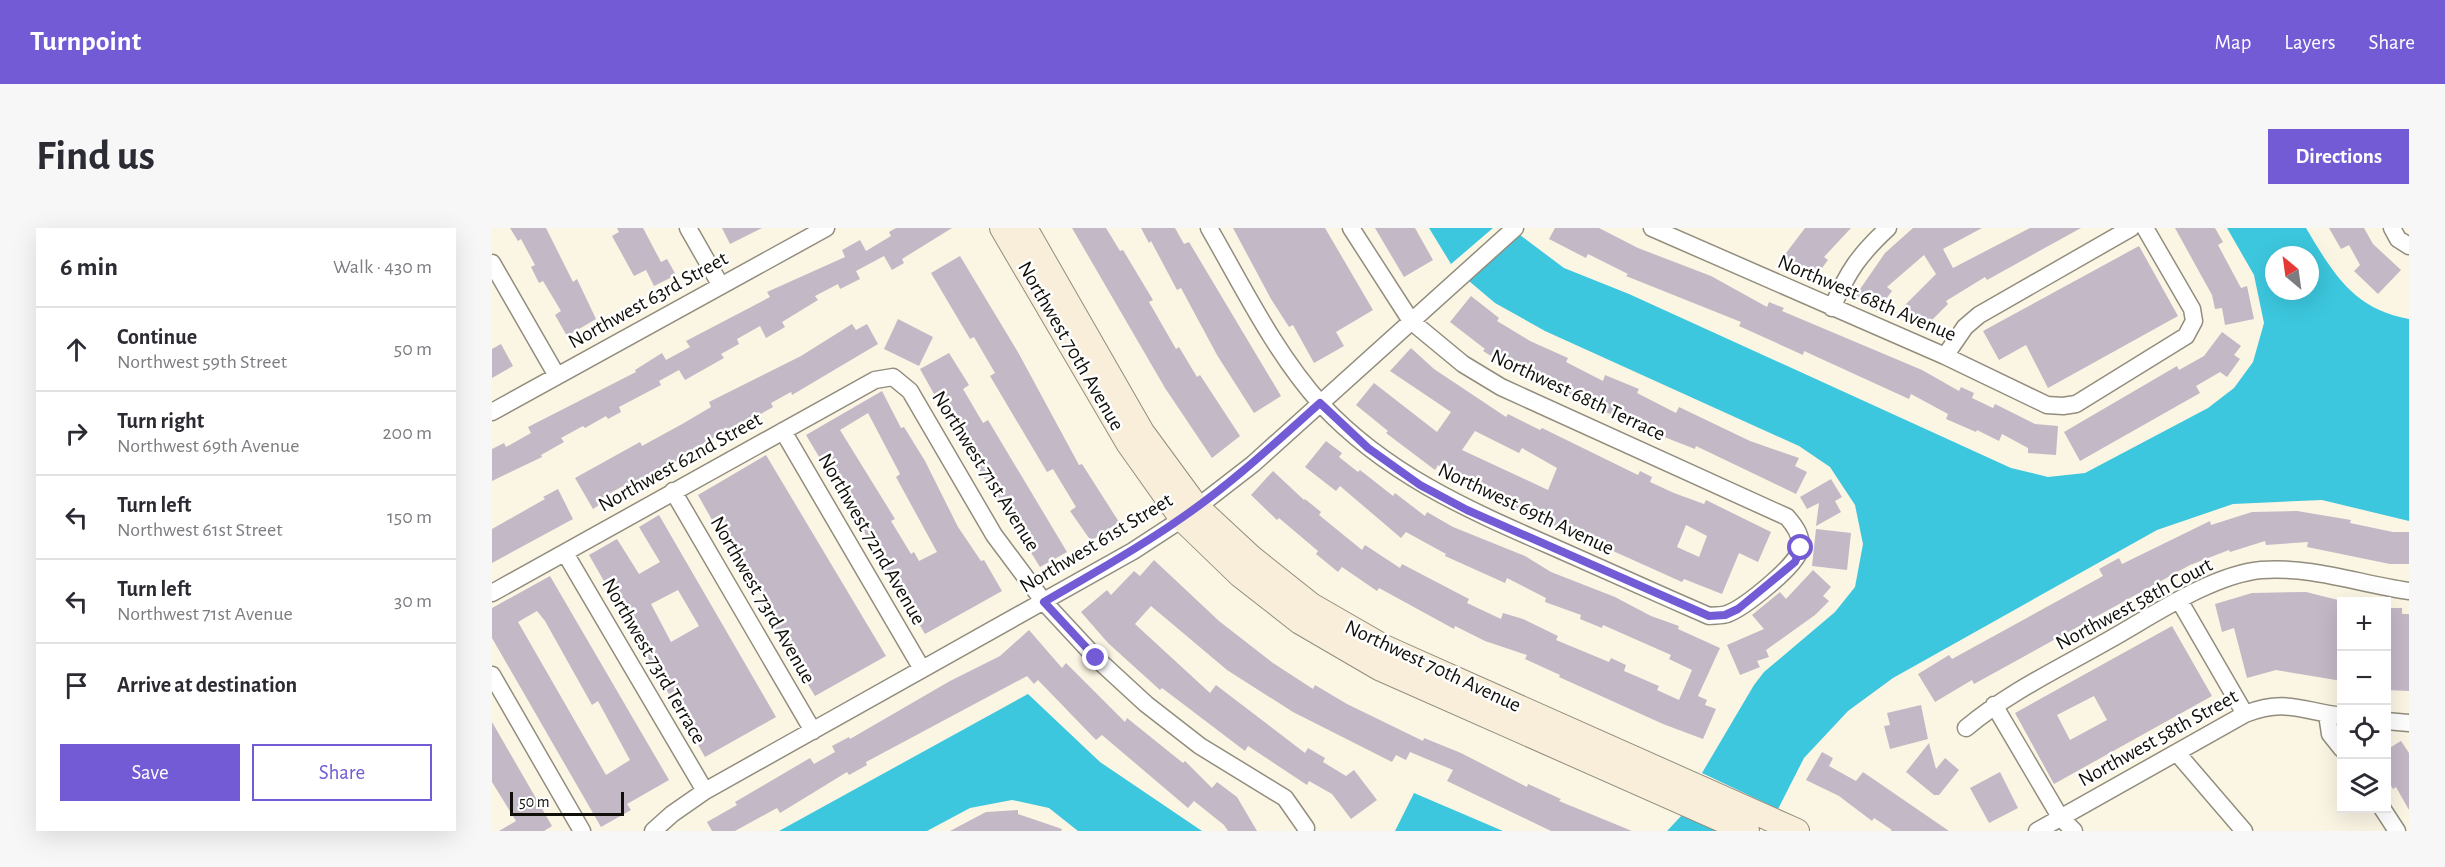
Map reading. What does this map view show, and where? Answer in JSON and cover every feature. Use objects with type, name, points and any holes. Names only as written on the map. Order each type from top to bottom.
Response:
[{"type":"street","points":[[688,228],[721,286]]},
{"type":"street","name":"Northwest 63rd Street","points":[[492,412],[826,228]]},
{"type":"street","name":"Northwest 70th Avenue","points":[[1002,228],[1128,444],[1240,575],[1292,615],[1379,668],[1747,831]]},
{"type":"street","name":"Northwest 70th Avenue","points":[[1025,228],[1189,513],[1252,558],[1311,605],[1384,647],[1797,831]]},
{"type":"street","name":"Northwest 69th Avenue","points":[[1209,228],[1279,348],[1320,403],[1368,448],[1420,485],[1458,505],[1709,616],[1725,615]]},
{"type":"street","name":"Northwest 68th Terrace","points":[[1351,228],[1411,321],[1463,364],[1501,387],[1787,517],[1798,531],[1801,548],[1795,562],[1738,609],[1725,615]]},
{"type":"street","name":"Northwest 61st Street","points":[[653,831],[672,813],[705,791],[1133,551],[1189,513],[1253,464],[1515,228]]},
{"type":"street","name":"Northwest 68th Avenue","points":[[1652,228],[1945,356],[2047,405],[2063,406],[2076,404],[2186,336],[2194,321],[2192,309],[2145,228]]},
{"type":"street","points":[[1832,308],[1848,271],[1888,228]]},
{"type":"street","points":[[1945,356],[1965,327],[1979,315],[2131,228]]},
{"type":"street","points":[[2392,228],[2398,239],[2409,246]]},
{"type":"street","points":[[492,263],[556,376]]},
{"type":"street","name":"Northwest 62nd Street","points":[[492,594],[875,380],[892,377]]},
{"type":"street","name":"Northwest 71st Avenue","points":[[892,377],[910,391],[994,535],[1044,602],[1096,658],[1146,704],[1200,746],[1285,798],[1306,828]]},
{"type":"street","name":"Northwest 72nd Avenue","points":[[783,431],[922,669]]},
{"type":"street","name":"Northwest 73rd Avenue","points":[[673,492],[813,731]]},
{"type":"street","name":"Northwest 73rd Terrace","points":[[565,553],[705,791]]},
{"type":"street","name":"Northwest 58th Court","points":[[1966,728],[1994,705],[2179,600],[2223,581],[2259,570],[2301,569],[2409,591]]},
{"type":"street","points":[[2179,600],[2245,714]]},
{"type":"street","points":[[492,675],[582,831]]},
{"type":"street","points":[[1994,705],[2060,817],[2074,831]]},
{"type":"street","name":"Northwest 58th Street","points":[[2037,831],[2245,714],[2267,706],[2289,705],[2334,715]]},
{"type":"street","points":[[2334,715],[2330,734],[2337,743]]},
{"type":"street","points":[[2391,721],[2409,723]]},
{"type":"street","points":[[2177,753],[2244,831]]},
{"type":"street","points":[[2385,813],[2397,831]]},
{"type":"water","points":[[1429,228],[1493,228],[1451,264]]},
{"type":"water","points":[[2227,228],[2306,228],[2317,246],[2265,246],[2265,300],[2319,300],[2319,249],[2336,274],[2359,298],[2373,307],[2409,319],[2409,521],[2322,500],[2233,504],[2157,530],[1893,678],[1848,711],[1804,758],[1778,809],[1702,773],[1764,672],[1835,612],[1855,587],[1863,544],[1855,505],[1830,467],[1799,446],[1545,331],[1495,303],[1469,281],[1520,235],[1564,268],[1629,294],[2011,468],[2048,477],[2085,473],[2208,408],[2234,388],[2253,362],[2264,323],[2254,275]]},
{"type":"water","points":[[1028,694],[1100,762],[1202,831],[1078,831],[1049,808],[1012,800],[970,808],[927,831],[779,831]]},
{"type":"water","points":[[1414,793],[1503,831],[1395,831]]},
{"type":"water","points":[[1682,815],[1716,831],[1667,831]]},
{"type":"building","points":[[510,228],[546,228],[573,282],[577,279],[596,319],[567,336],[555,315],[561,311],[543,281],[539,283],[531,267],[535,265],[521,239],[518,241]]},
{"type":"building","points":[[617,228],[643,228],[661,262],[667,259],[676,275],[654,286],[646,270],[634,276],[612,236],[619,232]]},
{"type":"building","points":[[722,228],[762,228],[730,244]]},
{"type":"building","points":[[896,228],[952,228],[902,259],[904,263],[892,270],[884,256],[856,271],[860,279],[840,289],[838,284],[815,296],[818,300],[782,322],[785,327],[766,338],[760,326],[737,339],[739,344],[721,354],[724,358],[685,380],[679,370],[659,381],[661,385],[619,407],[621,412],[608,419],[606,416],[585,428],[583,426],[561,438],[564,442],[541,455],[542,457],[492,481],[492,449],[504,443],[506,447],[531,433],[528,427],[636,372],[635,370],[662,353],[666,360],[690,347],[686,341],[770,297],[767,292],[845,257],[842,250],[860,240],[866,251],[891,236],[889,232]]},
{"type":"building","points":[[1072,228],[1106,228],[1120,251],[1123,250],[1153,300],[1149,302],[1176,349],[1179,347],[1197,377],[1200,375],[1240,436],[1212,458],[1165,388]]},
{"type":"building","points":[[1141,228],[1175,228],[1184,244],[1189,242],[1281,396],[1254,413],[1217,355],[1181,288],[1177,290],[1151,241],[1149,243]]},
{"type":"building","points":[[1233,228],[1325,228],[1373,310],[1336,332],[1344,346],[1314,363],[1293,325],[1289,327],[1271,299]]},
{"type":"building","points":[[1375,228],[1415,228],[1433,260],[1404,277]]},
{"type":"building","points":[[1555,228],[1599,228],[1638,248],[1711,276],[1767,307],[1769,302],[1784,308],[1782,311],[1922,370],[1959,391],[1961,387],[1974,393],[1972,398],[1993,408],[1995,404],[2035,424],[2058,426],[2056,455],[2028,453],[2028,448],[2002,434],[1999,441],[1977,430],[1976,432],[1946,419],[1948,414],[1911,394],[1909,399],[1804,351],[1803,355],[1739,326],[1741,322],[1626,276],[1628,274],[1588,254],[1586,258],[1549,239]]},
{"type":"building","points":[[1805,228],[1851,228],[1824,257],[1828,260],[1813,280],[1783,257]]},
{"type":"building","points":[[1913,228],[1982,228],[1943,249],[1953,268],[2030,228],[2081,228],[1987,280],[1985,277],[1946,301],[1948,304],[1924,328],[1903,307],[1936,274],[1924,255],[1887,287],[1892,291],[1877,311],[1856,295],[1885,253]]},
{"type":"building","points":[[2175,228],[2215,228],[2223,242],[2218,245],[2241,288],[2247,286],[2254,319],[2225,325],[2222,308],[2215,309],[2212,295]]},
{"type":"building","points":[[2329,228],[2364,228],[2373,244],[2401,270],[2378,294],[2354,271],[2360,265],[2349,245],[2341,249]]},
{"type":"building","points":[[2139,246],[2178,316],[2048,388],[2026,345],[1999,360],[1983,331]]},
{"type":"building","points":[[960,256],[1019,354],[1079,465],[1082,464],[1119,522],[1091,541],[1070,511],[1076,507],[1053,469],[1047,472],[990,376],[995,373],[974,337],[970,339],[931,273]]},
{"type":"building","points":[[1471,296],[1499,318],[1497,321],[1530,341],[1568,358],[1566,362],[1603,381],[1605,375],[1639,389],[1637,393],[1676,413],[1679,407],[1750,441],[1799,458],[1795,466],[1807,472],[1796,494],[1696,446],[1695,449],[1659,435],[1627,418],[1626,420],[1590,406],[1514,370],[1483,351],[1485,349],[1450,322]]},
{"type":"building","points":[[898,319],[933,337],[919,366],[884,349]]},
{"type":"building","points":[[852,324],[856,330],[867,324],[878,344],[792,395],[791,392],[771,403],[773,407],[686,453],[687,456],[625,489],[623,486],[603,497],[605,501],[593,509],[575,478],[640,442],[642,446],[684,423],[711,407],[709,402],[801,356]]},
{"type":"building","points":[[2222,332],[2241,346],[2234,355],[2240,359],[2227,377],[2220,372],[2196,386],[2200,393],[2080,461],[2064,432],[2177,366],[2179,370],[2204,356]]},
{"type":"building","points":[[501,344],[513,366],[492,378],[492,349]]},
{"type":"building","points":[[1411,348],[1434,369],[1506,417],[1508,414],[1540,430],[1542,428],[1638,475],[1640,471],[1652,477],[1650,482],[1674,493],[1704,504],[1706,500],[1771,532],[1758,562],[1739,553],[1722,594],[1684,579],[1682,582],[1613,551],[1577,531],[1575,535],[1456,480],[1457,478],[1438,465],[1435,470],[1386,433],[1388,431],[1356,405],[1374,383],[1437,432],[1451,412],[1390,371]],"holes":[[[1475,431],[1519,453],[1522,448],[1557,468],[1548,490],[1462,450]],[[1686,525],[1707,536],[1699,557],[1677,547]]]},
{"type":"building","points":[[949,353],[969,385],[963,389],[983,423],[988,420],[1067,552],[1040,567],[956,433],[920,369]]},
{"type":"building","points":[[882,391],[901,428],[904,427],[925,461],[958,527],[981,561],[984,560],[1002,591],[925,634],[806,435]],"holes":[[[868,413],[900,474],[896,477],[937,552],[919,561],[914,552],[911,554],[891,521],[895,519],[840,430]]]},
{"type":"building","points":[[1326,441],[1342,453],[1339,457],[1358,472],[1360,470],[1393,496],[1395,493],[1425,516],[1427,512],[1453,527],[1525,556],[1551,572],[1615,597],[1651,616],[1679,626],[1678,629],[1720,648],[1698,696],[1707,700],[1705,705],[1716,709],[1703,739],[1663,724],[1559,677],[1560,675],[1525,659],[1527,655],[1485,641],[1455,626],[1454,629],[1379,588],[1377,591],[1342,567],[1338,572],[1316,554],[1318,551],[1279,518],[1277,520],[1251,495],[1273,471],[1304,500],[1321,512],[1319,515],[1362,550],[1365,545],[1400,568],[1402,564],[1469,599],[1467,603],[1501,619],[1503,613],[1523,619],[1558,636],[1556,640],[1609,662],[1611,658],[1626,665],[1624,671],[1659,686],[1657,690],[1679,700],[1692,670],[1669,659],[1671,655],[1603,625],[1602,628],[1580,619],[1581,615],[1545,602],[1546,598],[1507,578],[1505,583],[1445,556],[1446,554],[1406,532],[1401,538],[1340,486],[1336,491],[1305,467]]},
{"type":"building","points":[[766,455],[886,656],[815,696],[758,601],[762,598],[750,578],[746,581],[698,495]]},
{"type":"building","points":[[1831,479],[1842,497],[1835,501],[1841,512],[1816,526],[1819,503],[1807,509],[1800,497]]},
{"type":"building","points":[[558,489],[573,519],[492,563],[492,529],[545,499],[543,497]]},
{"type":"building","points":[[2297,511],[2351,520],[2350,523],[2393,532],[2409,532],[2409,564],[2390,564],[2307,547],[2308,542],[2266,545],[2265,541],[2230,552],[2229,550],[2190,565],[1974,684],[1972,680],[1935,702],[1918,674],[1949,655],[1952,659],[2103,576],[2099,569],[2119,558],[2122,564],[2210,521],[2211,525],[2252,512]]},
{"type":"building","points":[[659,515],[776,717],[705,757],[589,555],[617,539],[639,574],[660,562],[639,527]],"holes":[[[678,590],[699,626],[671,642],[651,604]]]},
{"type":"building","points":[[1816,529],[1851,533],[1847,570],[1812,566]]},
{"type":"building","points":[[1154,560],[1219,621],[1273,663],[1313,689],[1315,685],[1347,704],[1423,741],[1424,738],[1461,753],[1527,787],[1528,784],[1561,799],[1559,801],[1632,831],[1551,831],[1447,781],[1453,770],[1410,752],[1406,760],[1396,755],[1392,762],[1293,712],[1227,670],[1151,606],[1135,624],[1210,693],[1216,685],[1305,753],[1308,748],[1325,758],[1323,762],[1346,776],[1354,770],[1377,800],[1351,819],[1332,794],[1309,781],[1307,785],[1248,746],[1245,751],[1162,688],[1160,690],[1108,643],[1081,612],[1107,590],[1111,595],[1134,571],[1140,576]]},
{"type":"building","points":[[1813,570],[1831,587],[1823,596],[1829,601],[1815,615],[1766,650],[1769,657],[1757,661],[1760,667],[1740,675],[1727,645],[1764,629],[1752,615],[1780,592],[1786,599]]},
{"type":"building","points":[[550,576],[669,780],[627,804],[631,810],[601,827],[492,638],[492,608]],"holes":[[[537,611],[545,621],[592,705],[598,701],[630,760],[606,775],[518,622]]]},
{"type":"building","points":[[2306,592],[2337,600],[2337,680],[2276,670],[2247,678],[2234,628],[2222,632],[2215,604],[2252,593]]},
{"type":"building","points":[[2391,608],[2402,608],[2402,614],[2409,614],[2409,691],[2391,690]]},
{"type":"building","points":[[2172,626],[2212,696],[2054,784],[2015,713]],"holes":[[[2094,696],[2107,720],[2070,740],[2057,715]]]},
{"type":"building","points":[[1029,630],[1062,668],[1066,663],[1125,722],[1127,718],[1183,763],[1185,761],[1212,788],[1217,782],[1237,797],[1257,831],[1228,831],[1224,825],[1194,801],[1188,808],[1102,735],[1096,740],[1038,680],[1034,684],[1027,676],[866,762],[867,765],[849,775],[847,772],[780,813],[777,808],[735,831],[712,831],[707,822],[737,805],[735,802],[810,758],[814,764],[835,752],[832,746],[849,737],[850,739],[950,681],[1000,656]]},
{"type":"building","points":[[1921,705],[1928,739],[1890,749],[1884,726],[1890,725],[1887,713]]},
{"type":"building","points":[[492,722],[552,826],[544,831],[499,831],[516,821],[492,782]]},
{"type":"building","points":[[2401,741],[2409,753],[2409,810],[2396,787],[2393,789],[2391,786],[2391,747]]},
{"type":"building","points":[[1929,743],[1936,769],[1945,758],[1959,770],[1939,795],[1934,795],[1906,772]]},
{"type":"building","points":[[1822,752],[1833,758],[1829,766],[1856,781],[1863,772],[1949,831],[1890,831],[1892,830],[1874,818],[1872,821],[1839,796],[1806,780]]},
{"type":"building","points":[[2000,772],[2018,808],[1989,823],[1970,788]]},
{"type":"building","points":[[1018,810],[1018,814],[1062,829],[1061,831],[950,831],[986,812]]},
{"type":"route","points":[[1096,658],[1044,602],[1133,551],[1182,519],[1253,464],[1320,403],[1368,448],[1420,485],[1467,510],[1709,616],[1725,615],[1738,609],[1795,562],[1801,548]]}]
